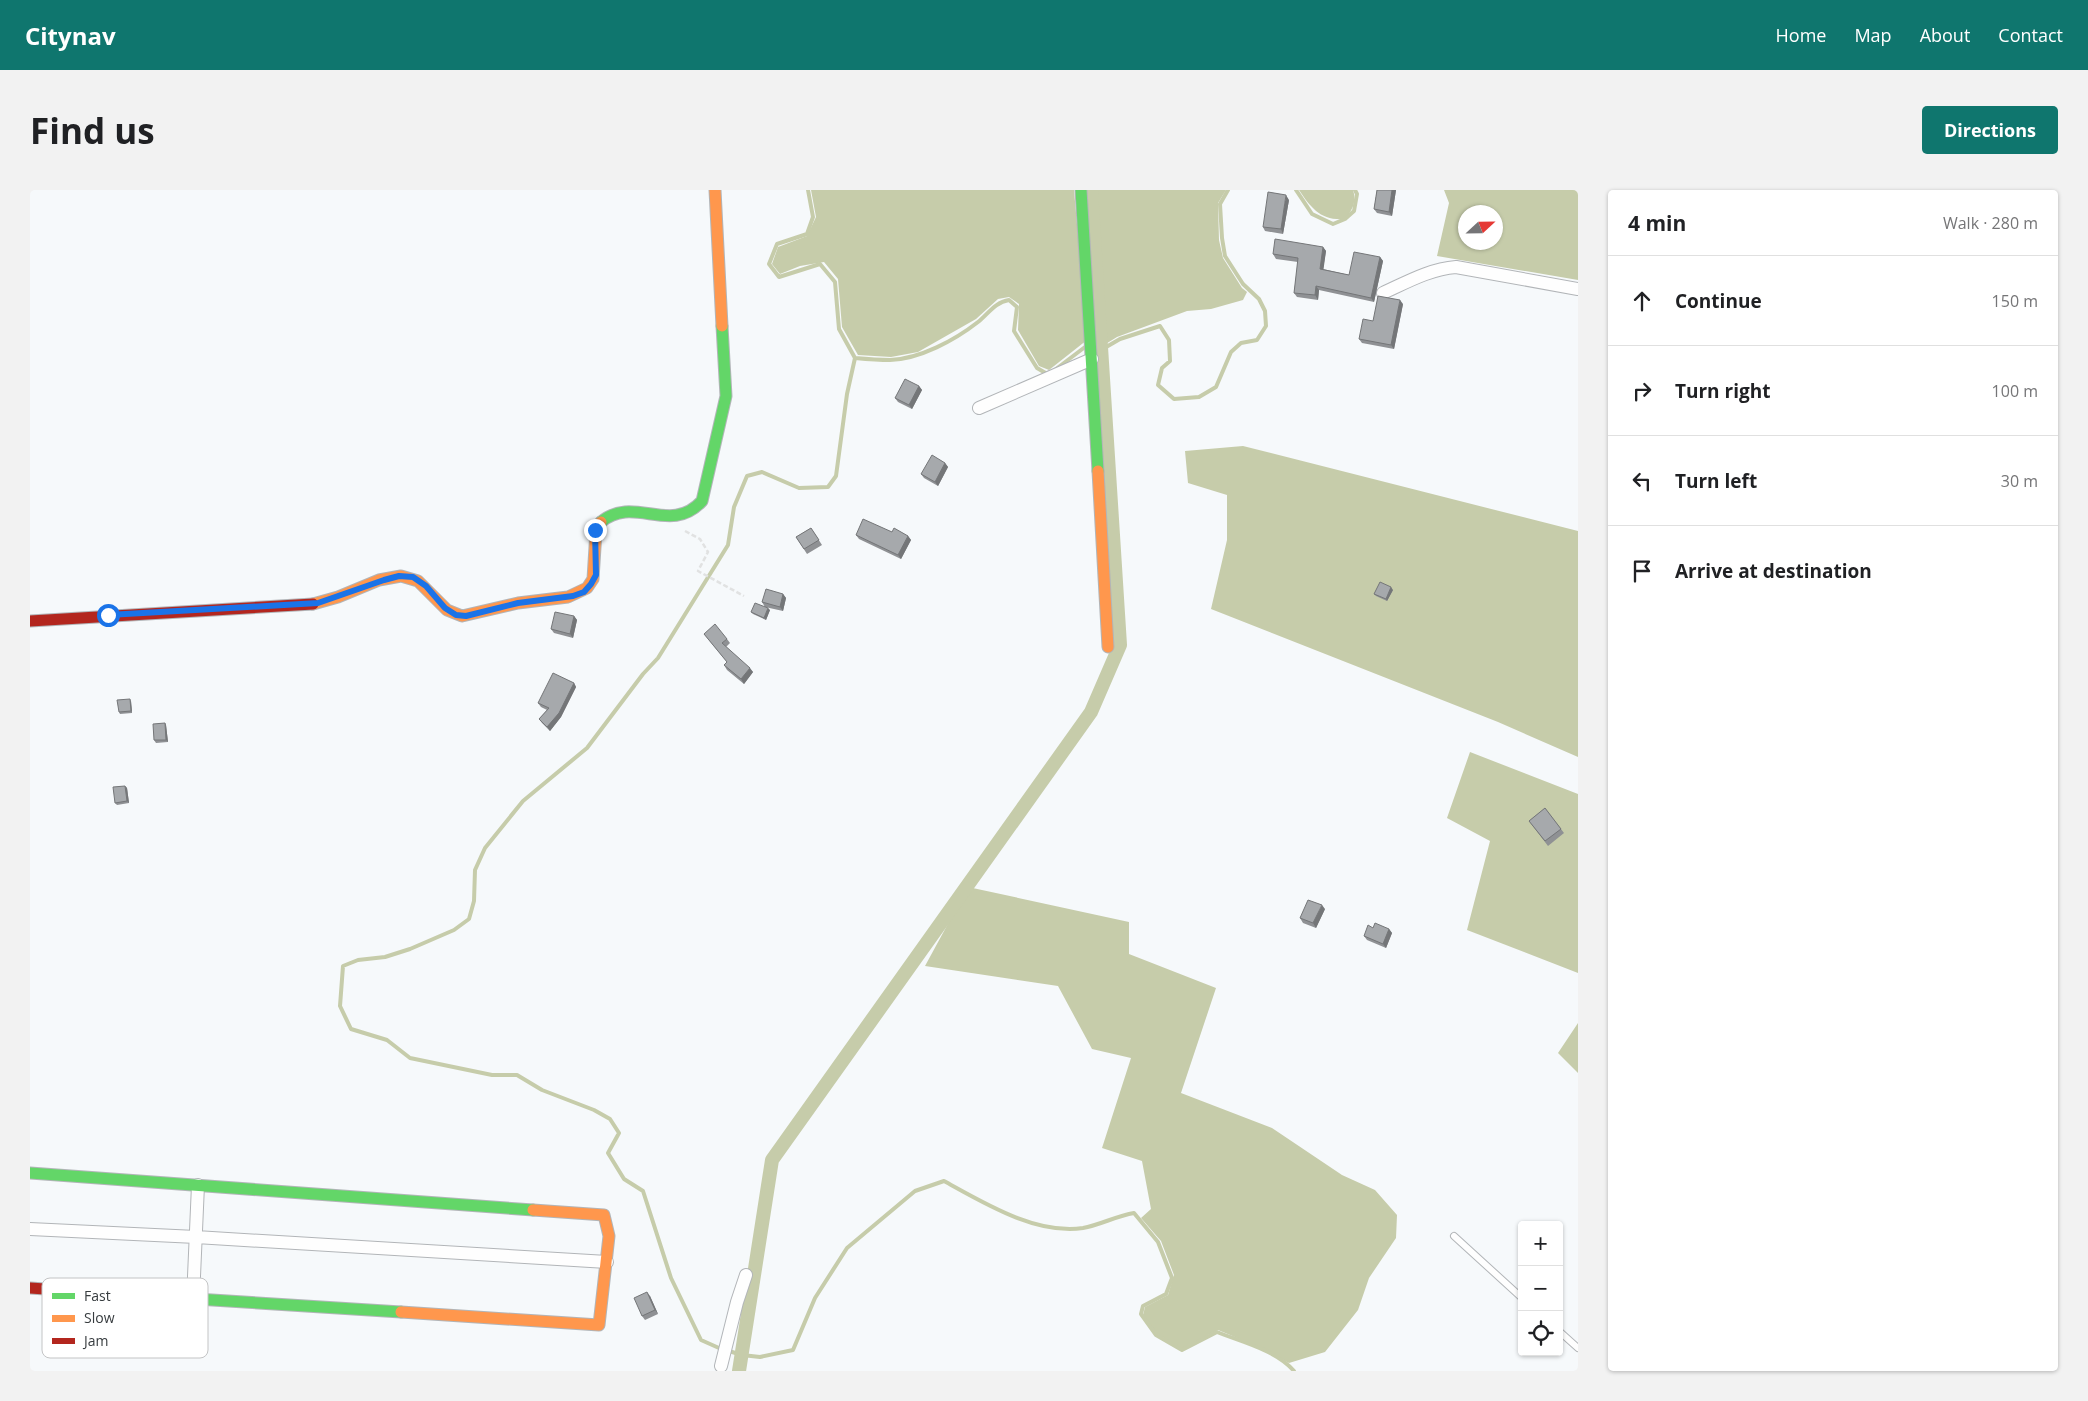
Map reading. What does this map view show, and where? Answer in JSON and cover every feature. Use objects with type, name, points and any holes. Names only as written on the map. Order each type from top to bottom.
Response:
[{"type":"street","points":[[30,620],[318,603],[399,576],[413,577],[426,586],[445,608],[456,615],[466,616],[518,603],[573,596],[584,592],[596,575],[595,530],[602,520],[612,514],[623,512],[680,517],[691,514],[702,501],[726,396],[715,190]]},
{"type":"street","points":[[1081,190],[1092,350],[1108,647]]},
{"type":"street","points":[[1383,293],[1441,268],[1456,268],[1578,289]]},
{"type":"street","points":[[979,408],[1092,350]]},
{"type":"street","points":[[30,1173],[604,1215],[609,1236],[599,1325],[208,1300]]},
{"type":"street","points":[[194,1278],[198,1185]]},
{"type":"street","points":[[30,1229],[607,1262]]},
{"type":"street","points":[[721,1366],[736,1302],[746,1275]]},
{"type":"lane","points":[[1454,1236],[1518,1294]]},
{"type":"lane","points":[[1563,1335],[1578,1348]]},
{"type":"path","points":[[684,530],[700,539],[708,552],[698,571],[744,596]]},
{"type":"shaded area","points":[[811,190],[1074,190],[1087,340],[1049,370],[1039,366],[1018,330],[1019,304],[1009,297],[998,299],[976,319],[918,352],[891,357],[858,355],[842,327],[838,279],[824,262],[800,266],[780,274],[772,264],[778,247],[807,236],[816,217]]},
{"type":"shaded area","points":[[1093,190],[1226,190],[1218,203],[1219,240],[1223,258],[1242,288],[1247,292],[1243,300],[1211,309],[1187,311],[1117,337],[1104,345]]},
{"type":"shaded area","points":[[1299,190],[1353,190],[1353,206],[1345,219],[1329,218],[1312,208]]},
{"type":"shaded area","points":[[1444,190],[1578,190],[1578,280],[1437,256],[1449,203]]},
{"type":"shaded area","points":[[1243,446],[1578,531],[1578,757],[1498,722],[1211,609],[1227,540],[1227,495],[1188,483],[1185,451]]},
{"type":"shaded area","points":[[1470,752],[1578,794],[1578,973],[1467,930],[1490,841],[1447,818]]},
{"type":"shaded area","points":[[968,887],[1129,922],[1129,954],[1216,988],[1181,1093],[1272,1128],[1342,1175],[1375,1190],[1397,1215],[1396,1238],[1369,1278],[1358,1310],[1325,1352],[1289,1363],[1264,1349],[1218,1330],[1182,1349],[1157,1334],[1143,1315],[1145,1307],[1168,1295],[1174,1275],[1161,1241],[1141,1218],[1151,1209],[1142,1161],[1102,1148],[1131,1058],[1092,1049],[1058,986],[925,966]]},
{"type":"shaded area","points":[[1578,1023],[1578,1073],[1558,1053]]},
{"type":"building","points":[[1377,190],[1392,190],[1389,212],[1374,209]]},
{"type":"building","points":[[1268,192],[1286,195],[1281,229],[1263,227]]},
{"type":"building","points":[[1275,239],[1323,247],[1320,269],[1349,275],[1354,252],[1380,257],[1371,298],[1316,286],[1315,295],[1294,293],[1298,258],[1273,254]]},
{"type":"building","points":[[1378,296],[1400,300],[1391,345],[1359,339],[1363,319],[1373,321]]},
{"type":"building","points":[[905,379],[919,386],[909,405],[895,398]]},
{"type":"building","points":[[932,455],[945,463],[935,482],[921,474]]},
{"type":"building","points":[[863,519],[892,532],[894,528],[908,536],[898,555],[856,535]]},
{"type":"building","points":[[811,528],[819,540],[804,549],[796,537]]},
{"type":"building","points":[[1380,582],[1391,587],[1386,599],[1374,594]]},
{"type":"building","points":[[766,589],[783,594],[780,607],[762,602]]},
{"type":"building","points":[[755,603],[768,608],[764,618],[751,612]]},
{"type":"building","points":[[555,612],[574,616],[570,634],[551,629]]},
{"type":"building","points":[[715,624],[727,639],[722,643],[750,668],[741,679],[724,665],[727,662],[704,634]]},
{"type":"building","points":[[553,673],[574,683],[559,713],[547,727],[539,719],[549,708],[538,703]]},
{"type":"building","points":[[130,699],[131,711],[119,712],[117,700]]},
{"type":"building","points":[[165,723],[166,740],[154,740],[153,724]]},
{"type":"building","points":[[125,786],[127,801],[115,803],[113,787]]},
{"type":"building","points":[[1545,808],[1561,829],[1545,841],[1529,821]]},
{"type":"building","points":[[1308,900],[1322,905],[1313,923],[1300,918]]},
{"type":"building","points":[[1375,923],[1389,929],[1383,944],[1364,936],[1368,925],[1373,928]]},
{"type":"building","points":[[647,1292],[655,1310],[642,1316],[634,1298]]},
{"type":"waterway","points":[[808,190],[813,217],[807,234],[777,244],[769,264],[779,277],[820,264],[835,282],[839,329],[855,358],[847,394],[836,476],[828,487],[799,488],[762,472],[747,476],[734,507],[728,545],[658,658],[643,674],[587,748],[523,801],[485,848],[475,870],[474,901],[469,919],[454,930],[410,949],[385,957],[358,960],[343,966],[340,1006],[351,1029],[387,1040],[410,1058],[492,1075],[517,1075],[542,1090],[594,1110],[610,1119],[619,1133],[608,1153],[624,1179],[643,1191],[671,1278],[701,1340],[719,1348],[742,1355],[760,1357],[793,1350],[815,1298],[847,1248],[915,1191],[944,1181],[993,1207],[1029,1222],[1047,1227],[1083,1228],[1134,1213],[1158,1242],[1172,1278],[1166,1294],[1143,1306],[1141,1314],[1156,1335],[1182,1350],[1217,1332],[1248,1343],[1278,1357],[1294,1371]]},
{"type":"waterway","points":[[739,1371],[772,1160],[1091,712],[1120,645],[1091,190]]},
{"type":"waterway","points":[[1095,348],[1101,350],[1120,339],[1160,326],[1169,340],[1170,361],[1162,368],[1158,385],[1174,399],[1199,397],[1216,387],[1231,352],[1241,343],[1257,340],[1266,326],[1265,311],[1259,299],[1243,284],[1225,256],[1220,204],[1228,190]]},
{"type":"waterway","points":[[1296,190],[1312,214],[1333,224],[1345,219],[1354,211],[1357,194],[1355,190]]},
{"type":"waterway","points":[[855,358],[890,360],[925,352],[948,342],[978,322],[996,306],[1009,300],[1017,307],[1014,331],[1037,368],[1049,375]]},
{"type":"waterway","points":[[1056,369],[1085,347]]},
{"type":"traffic: fast","points":[[1081,190],[1098,471]]},
{"type":"traffic: fast","points":[[601,522],[614,514],[626,512],[665,516],[677,515],[690,511],[702,501],[726,396],[722,326]]},
{"type":"traffic: fast","points":[[30,1173],[533,1210]]},
{"type":"traffic: fast","points":[[208,1300],[401,1312]]},
{"type":"traffic: slow","points":[[715,190],[722,326]]},
{"type":"traffic: slow","points":[[1098,471],[1108,647]]},
{"type":"traffic: slow","points":[[313,604],[338,597],[379,580],[401,576],[418,581],[447,610],[462,616],[518,603],[568,597],[587,588],[593,579],[596,531],[601,522]]},
{"type":"traffic: slow","points":[[401,1312],[599,1325],[609,1236],[604,1215],[533,1210]]},
{"type":"traffic: jam","points":[[30,621],[313,604]]},
{"type":"traffic: jam","points":[[30,1288],[42,1289]]},
{"type":"route","points":[[108,615],[318,603],[399,576],[413,577],[426,586],[445,608],[456,615],[466,616],[518,603],[573,596],[584,592],[596,575],[594,563],[595,530]]}]
